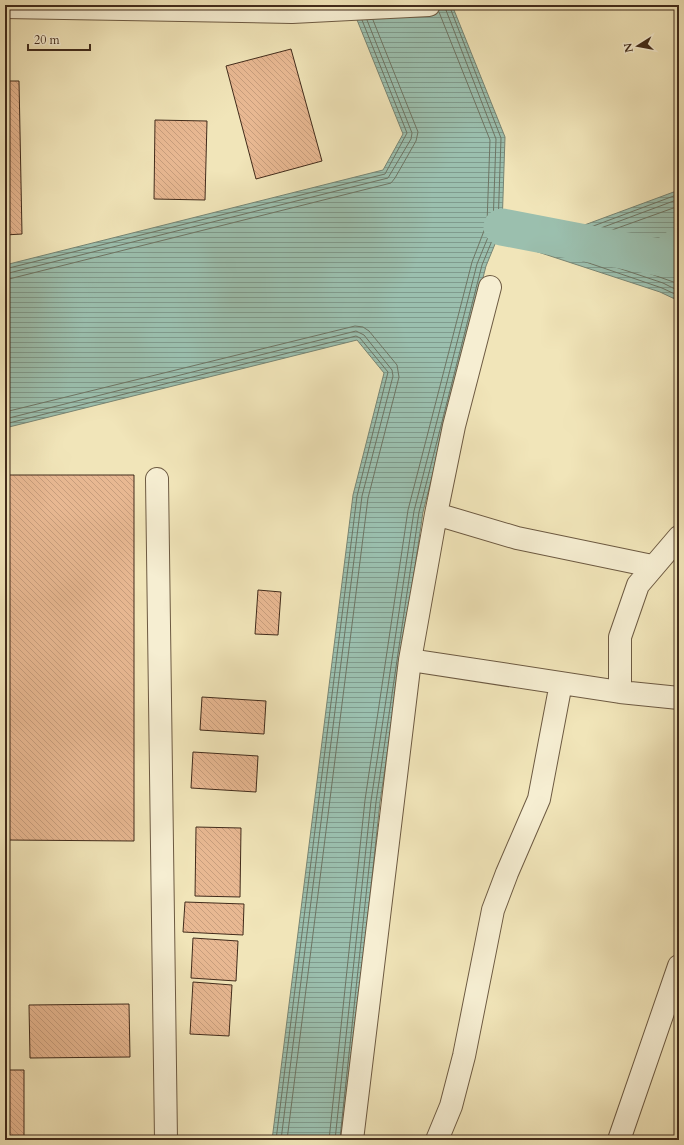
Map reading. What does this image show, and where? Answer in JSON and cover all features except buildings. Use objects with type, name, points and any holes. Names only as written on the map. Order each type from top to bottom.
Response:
[{"type":"street","points":[[5,7],[292,12],[429,5]]},
{"type":"street","points":[[352,1140],[410,660],[436,514],[454,426],[490,287]]},
{"type":"street","points":[[157,479],[166,1140]]},
{"type":"street","points":[[436,514],[517,538],[652,566]]},
{"type":"street","points":[[620,692],[620,637],[638,585],[652,566],[677,546]]},
{"type":"street","points":[[410,660],[620,692],[679,698]]},
{"type":"street","points":[[437,1140],[450,1106],[464,1056],[493,910],[507,873],[539,799],[561,683]]},
{"type":"street","points":[[619,1140],[679,966]]},
{"type":"water","points":[[351,5],[452,5],[505,137],[502,227],[486,266],[423,512],[380,802],[344,1140],[272,1140],[353,495],[384,373],[357,340],[5,428],[5,265],[383,170],[403,134]]},
{"type":"water","points":[[679,190],[679,301],[660,292],[535,251],[535,233],[579,227]]},
{"type":"waterway","points":[[502,227],[663,258],[679,246]]}]
